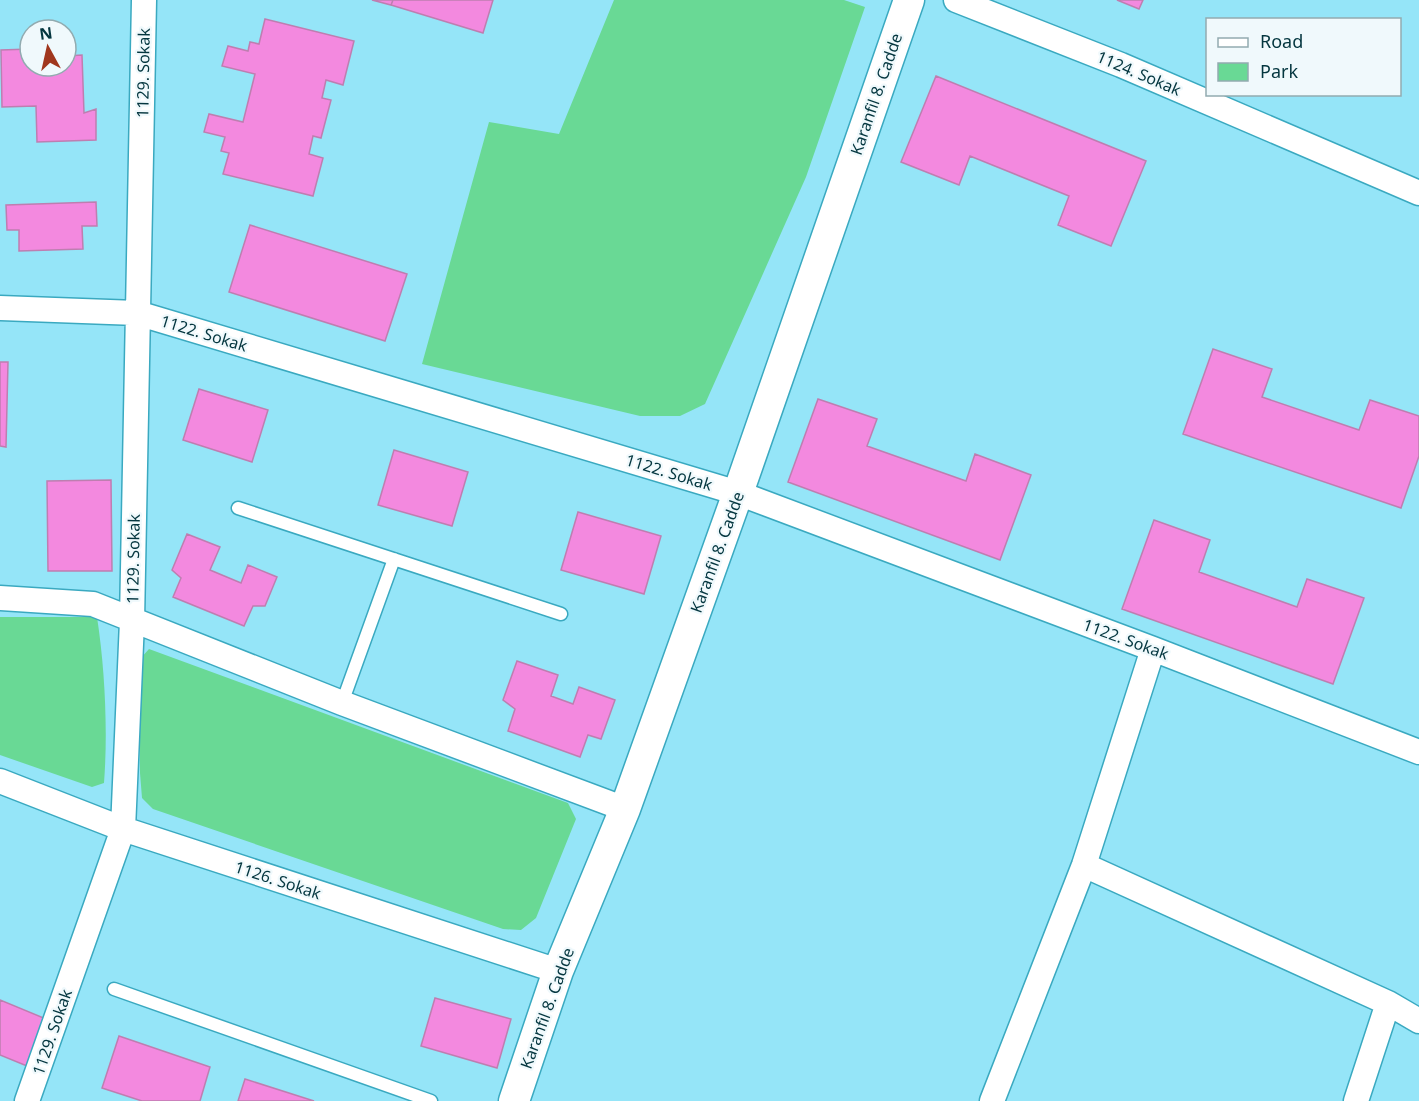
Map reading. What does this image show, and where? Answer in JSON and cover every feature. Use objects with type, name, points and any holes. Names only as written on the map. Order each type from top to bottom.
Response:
[{"type":"street","name":"1129. Sokak","points":[[27,1101],[123,830],[132,621],[144,0]]},
{"type":"street","name":"Karanfil 8. Cadde","points":[[514,1101],[558,971],[625,809],[738,493],[909,0]]},
{"type":"street","name":"1124. Sokak","points":[[956,0],[1121,65],[1419,193]]},
{"type":"street","name":"1122. Sokak","points":[[0,308],[137,313],[738,493],[1419,752]]},
{"type":"street","points":[[0,598],[93,604],[342,703],[625,809]]},
{"type":"street","points":[[992,1101],[1084,865],[1153,649]]},
{"type":"street","name":"1126. Sokak","points":[[0,781],[123,830],[558,971]]},
{"type":"street","points":[[1084,865],[1388,1003],[1419,1021]]},
{"type":"street","points":[[1356,1101],[1388,1003]]},
{"type":"lane","points":[[238,508],[561,614]]},
{"type":"lane","points":[[342,703],[394,559]]},
{"type":"lane","points":[[114,988],[431,1101]]},
{"type":"green space","points":[[614,0],[844,0],[865,7],[806,177],[705,404],[680,416],[640,416],[422,364],[489,122],[559,134]]},
{"type":"green space","points":[[0,617],[97,617],[105,700],[104,783],[92,787],[0,755]]},
{"type":"green space","points":[[149,649],[568,803],[576,819],[536,918],[521,930],[503,929],[153,809],[142,798],[140,773],[140,659]]},
{"type":"building","points":[[372,0],[393,0],[391,5]]},
{"type":"building","points":[[393,0],[493,0],[483,33],[391,5]]},
{"type":"building","points":[[1117,0],[1143,0],[1139,9]]},
{"type":"building","points":[[265,19],[354,41],[343,85],[326,80],[322,98],[331,100],[321,138],[313,136],[309,154],[323,158],[313,196],[223,174],[229,153],[221,151],[225,137],[204,132],[209,114],[243,122],[255,74],[222,66],[228,46],[248,51],[250,42],[259,44]]},
{"type":"building","points":[[18,49],[18,78],[78,78],[78,55],[82,55],[84,113],[96,109],[96,140],[37,142],[36,106],[2,107],[1,50]]},
{"type":"building","points":[[936,76],[1146,161],[1111,246],[1058,225],[1069,196],[970,156],[959,185],[901,162]]},
{"type":"building","points":[[96,202],[97,226],[82,226],[83,249],[19,251],[19,230],[7,230],[6,205]]},
{"type":"building","points":[[250,225],[407,274],[385,341],[229,292]]},
{"type":"building","points":[[1213,349],[1272,369],[1262,397],[1359,430],[1370,400],[1419,416],[1419,456],[1401,508],[1183,434]]},
{"type":"building","points":[[0,362],[8,362],[6,447],[0,446]]},
{"type":"building","points":[[199,389],[268,410],[252,462],[183,440]]},
{"type":"building","points":[[818,399],[877,419],[867,446],[966,481],[975,454],[1031,475],[1000,560],[788,482]]},
{"type":"building","points":[[394,450],[468,472],[452,526],[378,505]]},
{"type":"building","points":[[111,480],[112,571],[48,571],[47,481]]},
{"type":"building","points":[[578,512],[661,536],[644,594],[561,570]]},
{"type":"building","points":[[1154,520],[1210,540],[1199,572],[1297,607],[1307,579],[1364,598],[1333,684],[1122,609]]},
{"type":"building","points":[[187,534],[220,547],[210,570],[241,583],[248,565],[277,577],[265,606],[253,606],[244,626],[173,597],[181,578],[172,570]]},
{"type":"building","points":[[517,661],[558,675],[551,696],[573,704],[579,687],[615,700],[601,739],[588,735],[580,757],[508,731],[515,709],[503,700]]},
{"type":"building","points":[[435,998],[511,1019],[497,1068],[421,1046]]},
{"type":"building","points":[[0,1000],[46,1019],[27,1066],[0,1055]]},
{"type":"building","points":[[119,1036],[210,1067],[200,1101],[142,1101],[102,1088]]},
{"type":"building","points":[[245,1079],[314,1101],[238,1101]]}]
